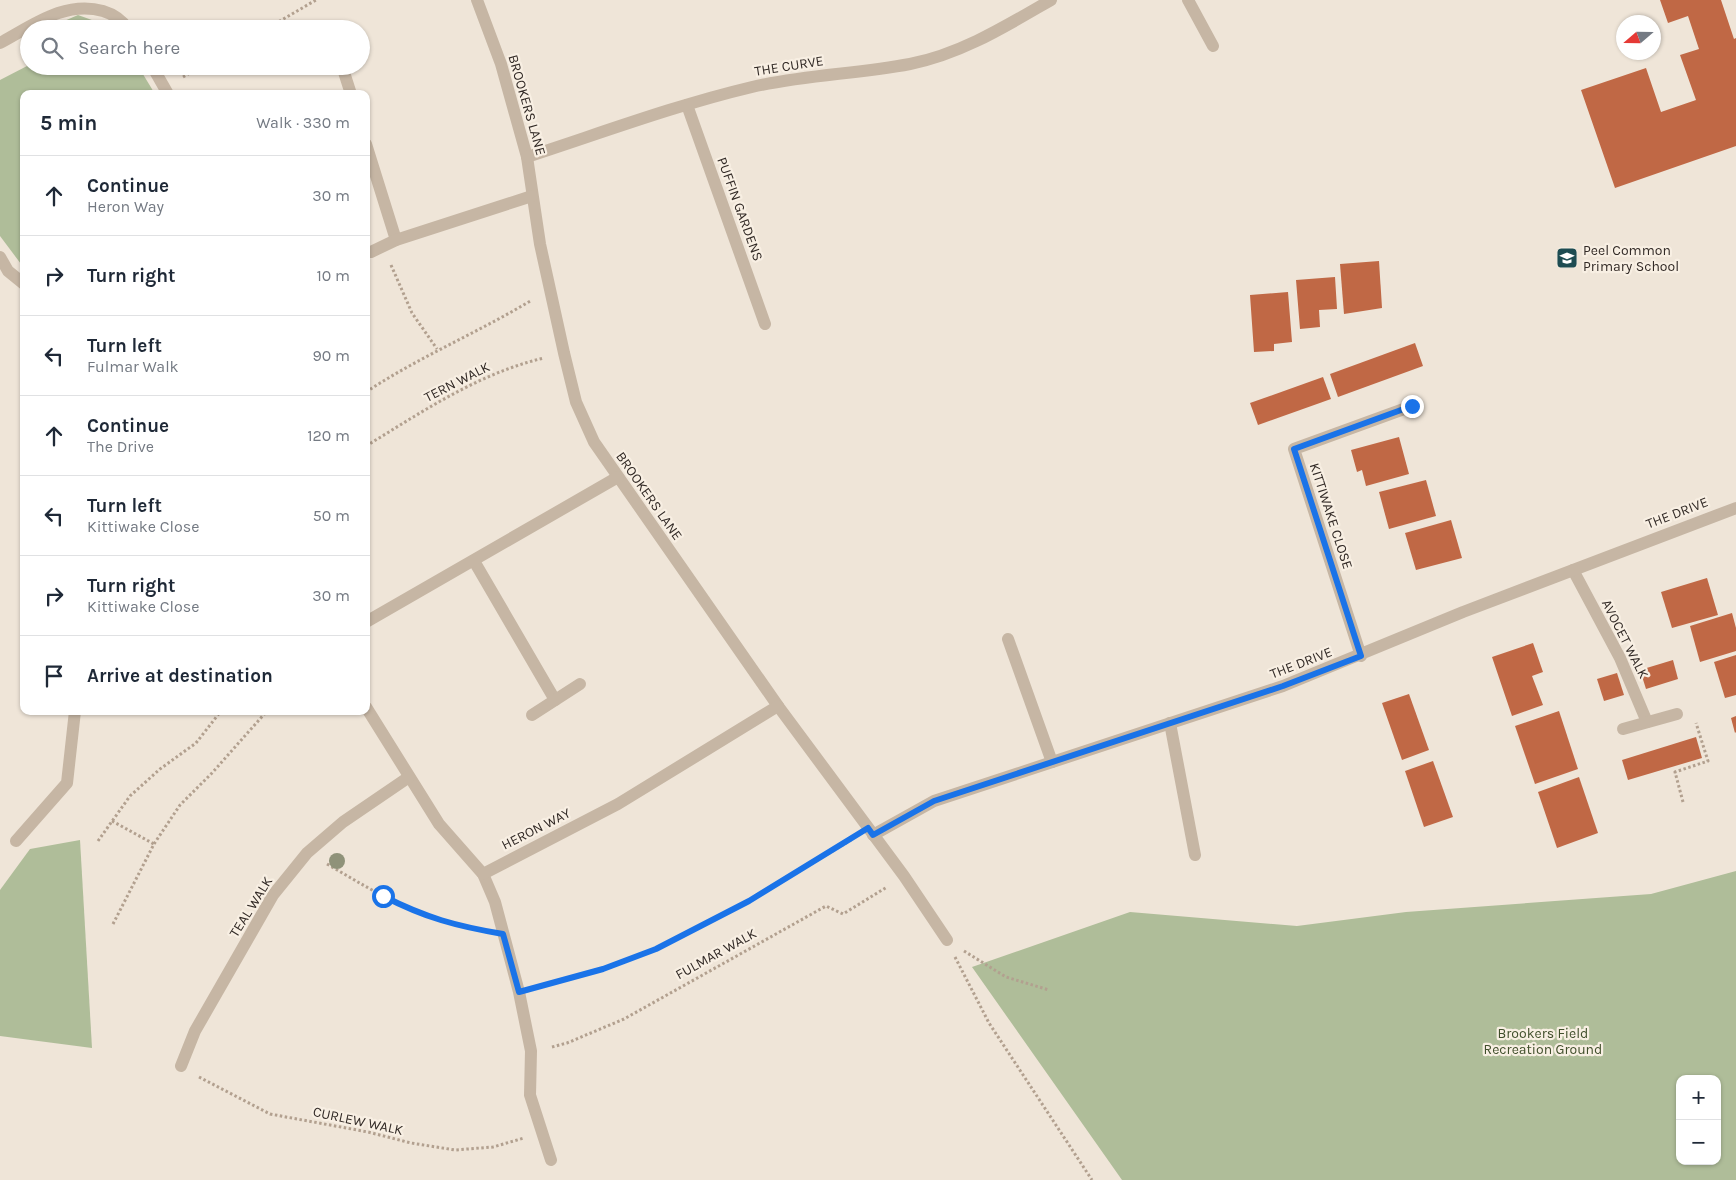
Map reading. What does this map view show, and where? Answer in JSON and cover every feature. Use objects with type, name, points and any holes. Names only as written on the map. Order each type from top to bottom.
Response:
[{"type":"street","name":"BROOKERS LANE","points":[[477,0],[501,64],[527,158],[532,196],[564,354],[576,402],[594,442],[778,706],[904,876],[946,940]]},
{"type":"street","name":"THE CURVE","points":[[527,158],[687,105],[752,87],[805,77],[910,64],[956,50],[1004,28],[1051,0]]},
{"type":"street","points":[[1188,0],[1212,46]]},
{"type":"street","points":[[42,20],[62,9],[74,6],[86,6],[108,12],[119,20]]},
{"type":"street","points":[[0,43],[20,32]]},
{"type":"street","points":[[157,75],[166,90]]},
{"type":"street","points":[[345,75],[349,90]]},
{"type":"street","name":"PUFFIN GARDENS","points":[[687,105],[765,324]]},
{"type":"street","points":[[370,157],[396,240]]},
{"type":"street","points":[[377,249],[396,240],[532,196]]},
{"type":"street","points":[[0,257],[8,271],[20,281]]},
{"type":"street","name":"KITTIWAKE CLOSE","points":[[1361,656],[1294,449],[1412,406]]},
{"type":"street","points":[[370,620],[618,477]]},
{"type":"street","name":"THE DRIVE","points":[[870,832],[934,801],[1283,686],[1361,656],[1463,612],[1736,508]]},
{"type":"street","points":[[474,560],[555,700]]},
{"type":"street","name":"AVOCET WALK","points":[[1572,570],[1620,658],[1648,722]]},
{"type":"street","points":[[1008,639],[1052,762]]},
{"type":"street","points":[[532,716],[580,684]]},
{"type":"street","name":"HERON WAY","points":[[483,874],[618,804],[778,706]]},
{"type":"street","points":[[370,714],[439,824],[483,874],[495,902],[519,992],[531,1051],[530,1095],[551,1160]]},
{"type":"street","points":[[1623,728],[1677,714]]},
{"type":"street","points":[[16,841],[67,783],[75,715]]},
{"type":"street","points":[[1170,723],[1195,855]]},
{"type":"street","name":"TEAL WALK","points":[[180,1066],[195,1030],[273,895],[307,853],[343,822],[409,777]]},
{"type":"path","points":[[282,20],[316,0]]},
{"type":"path","points":[[377,249],[412,313],[437,349]]},
{"type":"path","points":[[370,390],[437,349],[495,322],[550,290]]},
{"type":"path","name":"TERN WALK","points":[[370,444],[446,398],[508,368],[564,354]]},
{"type":"path","points":[[1677,714],[1696,723],[1708,761],[1675,772],[1684,802]]},
{"type":"path","points":[[98,841],[130,796],[160,769],[196,743],[218,715]]},
{"type":"path","points":[[112,924],[154,844],[180,805],[212,773],[263,715]]},
{"type":"path","points":[[112,821],[154,844]]},
{"type":"path","points":[[519,992],[603,969],[656,949],[749,901],[870,832]]},
{"type":"path","points":[[307,853],[418,914],[459,926],[503,934]]},
{"type":"path","name":"FULMAR WALK","points":[[531,1051],[567,1043],[624,1019],[826,906],[843,914],[904,876]]},
{"type":"path","points":[[946,940],[1006,977],[1049,990]]},
{"type":"path","points":[[946,940],[989,1023],[1092,1180]]},
{"type":"path","name":"CURLEW WALK","points":[[180,1066],[270,1114],[368,1132],[411,1143],[455,1150],[493,1147],[541,1133]]},
{"type":"green space","points":[[78,15],[92,20],[66,20]]},
{"type":"green space","points":[[20,70],[20,75],[143,75],[153,90],[20,90],[20,263],[0,236],[0,80]]},
{"type":"green space","points":[[80,840],[92,1048],[0,1036],[0,890],[30,849]]},
{"type":"green space","name":"Brookers Field Recreation Ground","points":[[1736,871],[1736,1180],[1122,1180],[972,967],[1130,912],[1297,926],[1406,912],[1651,894]]},
{"type":"building","points":[[1660,0],[1721,0],[1734,39],[1736,38],[1736,146],[1615,188],[1581,90],[1646,68],[1661,112],[1696,100],[1680,55],[1699,49],[1688,16],[1668,23]]},
{"type":"building","points":[[1379,261],[1382,308],[1344,314],[1340,264]]},
{"type":"building","points":[[1335,277],[1337,309],[1319,310],[1320,327],[1300,329],[1296,280]]},
{"type":"building","points":[[1288,292],[1292,342],[1274,344],[1274,351],[1254,352],[1250,295]]},
{"type":"building","points":[[1415,343],[1423,366],[1338,397],[1330,374]]},
{"type":"building","points":[[1323,377],[1331,399],[1258,425],[1250,403]]},
{"type":"building","points":[[1399,437],[1409,474],[1366,486],[1362,470],[1357,472],[1351,450]]},
{"type":"building","points":[[1426,480],[1436,516],[1389,529],[1379,492]]},
{"type":"building","points":[[1451,520],[1462,558],[1416,570],[1405,533]]},
{"type":"building","points":[[1707,578],[1718,615],[1672,628],[1661,592]]},
{"type":"building","points":[[1732,613],[1736,628],[1736,651],[1700,662],[1690,626]]},
{"type":"building","points":[[1533,643],[1543,672],[1532,676],[1543,705],[1512,716],[1492,657]]},
{"type":"building","points":[[1736,655],[1736,695],[1725,698],[1714,662]]},
{"type":"building","points":[[1673,660],[1678,679],[1646,689],[1640,670]]},
{"type":"building","points":[[1617,673],[1624,695],[1604,701],[1597,679]]},
{"type":"building","points":[[1409,694],[1429,750],[1402,760],[1382,703]]},
{"type":"building","points":[[1559,711],[1578,769],[1535,784],[1515,726]]},
{"type":"building","points":[[1736,716],[1736,732],[1735,733],[1731,718]]},
{"type":"building","points":[[1696,737],[1702,758],[1628,780],[1622,760]]},
{"type":"building","points":[[1433,761],[1453,817],[1424,827],[1405,771]]},
{"type":"building","points":[[1579,777],[1598,833],[1557,848],[1538,792]]},
{"type":"place","name":"Peel Common Primary School","points":[[1567,258]]},
{"type":"route","points":[[383,896],[418,914],[459,926],[503,934],[519,992],[603,969],[656,949],[749,901],[849,842],[868,828],[873,835],[934,801],[1283,686],[1361,656],[1294,449],[1412,406]]}]
